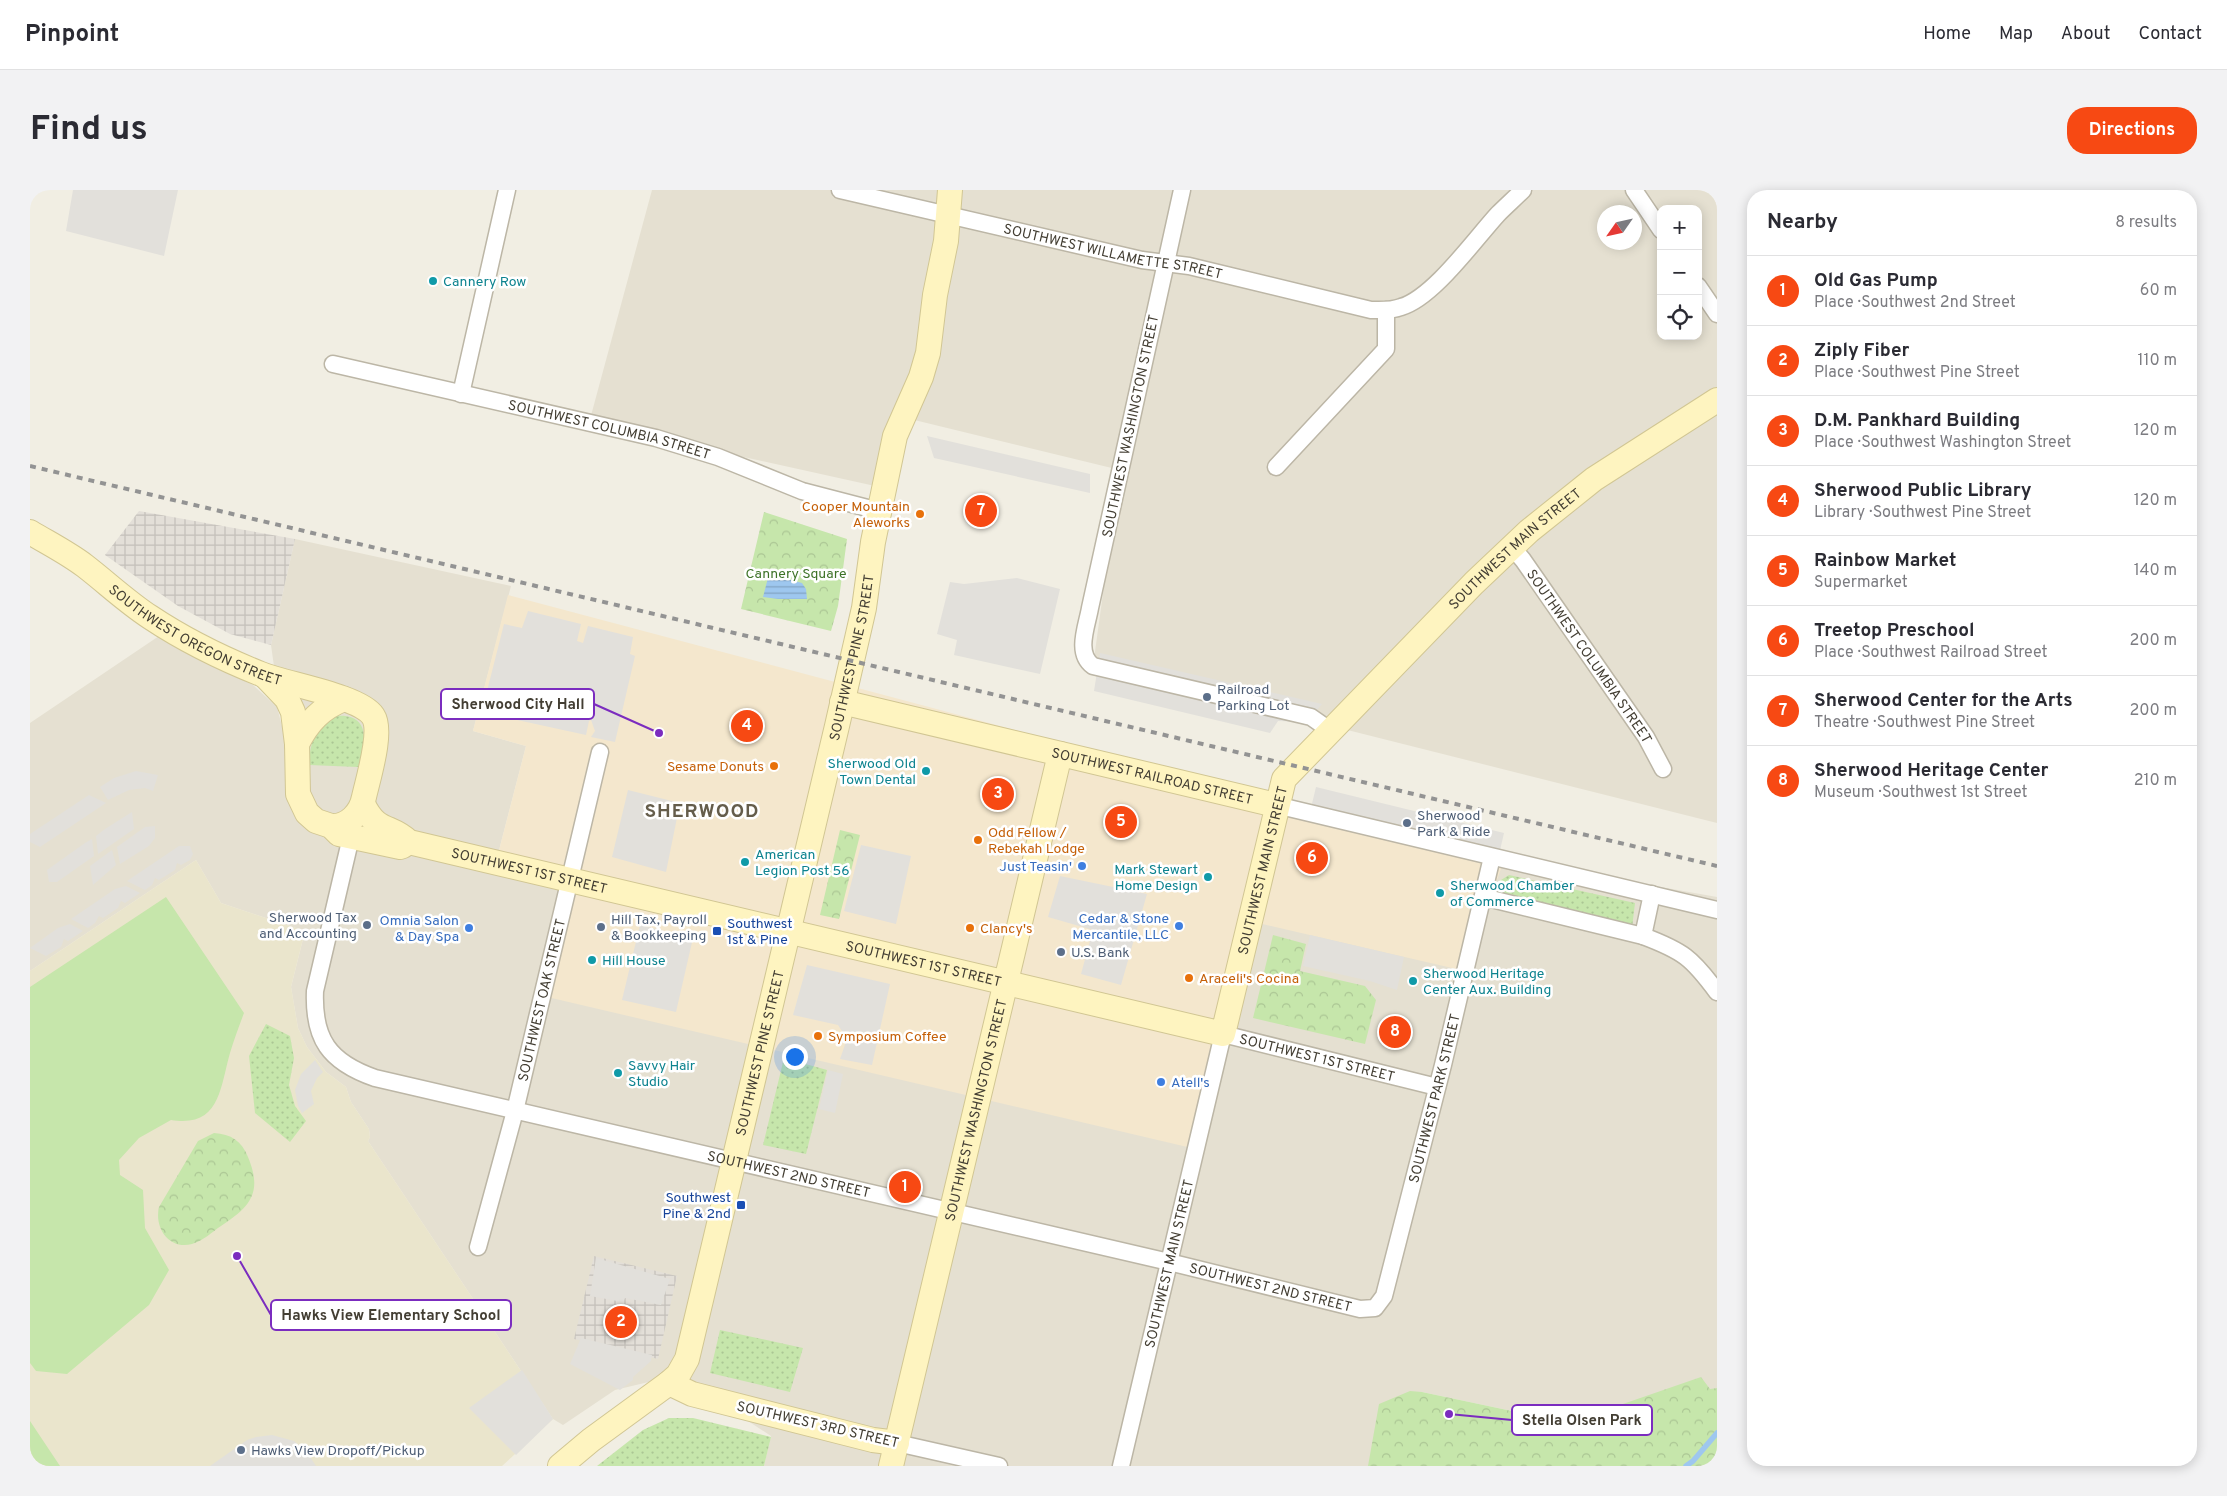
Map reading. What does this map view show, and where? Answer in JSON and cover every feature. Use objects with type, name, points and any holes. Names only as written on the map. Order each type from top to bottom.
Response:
[{"type":"street","points":[[461,394],[507,190]]},
{"type":"street","name":"SOUTHWEST WILLAMETTE STREET","points":[[840,190],[1142,260],[1189,266],[1370,310],[1386,310]]},
{"type":"street","name":"SOUTHWEST PINE STREET","points":[[560,1466],[591,1440],[669,1383],[678,1375],[687,1359],[864,608],[879,511],[895,436],[925,367],[935,295],[946,241],[950,190]]},
{"type":"street","name":"SOUTHWEST WASHINGTON STREET","points":[[1182,190],[1082,651],[1086,662],[1093,666],[1311,717],[1321,724],[1327,734]]},
{"type":"street","points":[[1276,467],[1386,349],[1386,310],[1402,307],[1416,299],[1438,281],[1500,212],[1523,190]]},
{"type":"street","points":[[1634,190],[1657,224]]},
{"type":"street","points":[[1702,292],[1717,314]]},
{"type":"street","name":"SOUTHWEST COLUMBIA STREET","points":[[333,364],[693,448],[802,491],[879,511]]},
{"type":"street","name":"SOUTHWEST MAIN STREET","points":[[1121,1466],[1276,805],[1284,779],[1512,547],[1564,501],[1594,479],[1717,400]]},
{"type":"street","name":"SOUTHWEST OREGON STREET","points":[[30,532],[83,564],[148,616],[215,656],[266,676],[362,706],[372,715],[377,732],[363,804]]},
{"type":"street","name":"SOUTHWEST COLUMBIA STREET","points":[[1512,547],[1646,737],[1663,769]]},
{"type":"street","name":"SOUTHWEST 1ST STREET","points":[[266,676],[282,693],[290,705],[295,719],[297,779],[300,799],[310,816],[316,821],[341,831],[400,847],[409,842]]},
{"type":"street","points":[[297,744],[308,724],[314,718],[329,706],[344,699]]},
{"type":"street","name":"SOUTHWEST RAILROAD STREET","points":[[842,702],[1717,910]]},
{"type":"street","name":"SOUTHWEST OAK STREET","points":[[478,1247],[516,1111],[600,752]]},
{"type":"street","name":"SOUTHWEST WASHINGTON STREET","points":[[891,1466],[1060,754]]},
{"type":"street","points":[[341,831],[342,826],[349,821],[363,804]]},
{"type":"street","name":"SOUTHWEST 1ST STREET","points":[[363,804],[375,823],[384,829],[402,835],[409,842],[1005,982],[1438,1087]]},
{"type":"street","name":"SOUTHWEST 2ND STREET","points":[[341,831],[315,991],[314,1014],[318,1031],[328,1048],[340,1062],[356,1072],[374,1078],[1169,1262],[1360,1309],[1375,1308]]},
{"type":"street","name":"SOUTHWEST PARK STREET","points":[[1375,1308],[1384,1296],[1438,1087],[1492,857]]},
{"type":"street","points":[[1643,936],[1652,894]]},
{"type":"street","points":[[1483,898],[1643,936],[1674,947],[1694,962],[1717,992]]},
{"type":"street","name":"SOUTHWEST 3RD STREET","points":[[669,1383],[692,1394],[873,1440],[897,1443],[999,1466]]},
{"type":"shaded area","points":[[73,190],[178,190],[164,256],[66,231]]},
{"type":"shaded area","points":[[652,190],[1717,190],[1717,823],[1093,666],[1120,470],[902,417],[884,488],[589,423]]},
{"type":"shaded area","points":[[927,436],[1090,474],[1090,493],[934,458]]},
{"type":"shaded area","points":[[139,511],[295,539],[271,645],[230,634],[178,606],[105,555]]},
{"type":"shaded area","points":[[295,539],[511,586],[473,731],[526,746],[496,862],[1249,921],[1492,857],[1717,897],[1717,1388],[1568,1423],[1422,1392],[1377,1466],[764,1466],[771,1436],[678,1375],[615,1390],[563,1425],[553,1419],[368,1141],[370,1137],[369,1129],[351,1102],[346,1087],[326,1072],[307,1047],[298,1028],[291,987],[305,931],[221,903],[196,860],[30,971],[30,723],[159,636],[253,685],[277,707],[283,730],[271,645]]},
{"type":"shaded area","points":[[1017,578],[1060,589],[1040,674],[954,655],[957,640],[937,634],[950,582],[964,584]]},
{"type":"shaded area","points":[[508,595],[1504,860],[1465,971],[1249,921],[1196,1149],[543,996],[571,880],[496,862],[526,746],[473,731]]},
{"type":"shaded area","points":[[528,611],[581,624],[577,641],[583,643],[588,626],[633,637],[630,654],[635,656],[615,742],[591,737],[595,731],[591,720],[589,721],[586,735],[503,717],[507,700],[486,695],[504,624],[522,628]]},
{"type":"shaded area","name":"Railroad Parking Lot","points":[[1100,653],[1322,704],[1307,722],[1278,721],[1270,733],[1094,691]]},
{"type":"shaded area","points":[[136,771],[158,775],[153,791],[145,788],[129,790],[108,800],[100,787],[114,778]]},
{"type":"shaded area","name":"Sherwood Park & Ride","points":[[1316,787],[1504,833],[1498,859],[1310,812]]},
{"type":"shaded area","points":[[628,790],[680,803],[666,872],[612,857]]},
{"type":"shaded area","points":[[89,795],[106,803],[40,847],[30,842],[30,834]]},
{"type":"shaded area","points":[[132,812],[134,829],[98,854],[96,836]]},
{"type":"shaded area","points":[[155,826],[155,838],[149,846],[120,864],[117,847],[145,827]]},
{"type":"shaded area","points":[[92,839],[94,856],[57,882],[49,882],[47,870]]},
{"type":"shaded area","points":[[861,845],[911,856],[896,924],[844,911]]},
{"type":"shaded area","points":[[179,846],[190,846],[193,854],[190,860],[181,865],[177,863],[175,870],[159,880],[155,878],[152,885],[145,890],[127,881]]},
{"type":"shaded area","points":[[112,850],[116,865],[93,885],[90,866]]},
{"type":"shaded area","points":[[196,860],[221,903],[305,931],[291,987],[298,1028],[307,1047],[326,1072],[346,1087],[351,1102],[369,1129],[370,1137],[368,1141],[553,1419],[502,1466],[30,1466],[30,971]]},
{"type":"shaded area","points":[[1060,876],[1147,894],[1121,985],[1081,974],[1093,930],[1048,917]]},
{"type":"shaded area","points":[[126,886],[140,893],[125,903],[121,901],[118,908],[103,918],[99,916],[95,923],[88,928],[71,919],[115,889]]},
{"type":"shaded area","points":[[70,924],[83,931],[68,941],[64,939],[61,947],[46,956],[30,948],[58,928]]},
{"type":"shaded area","points":[[640,925],[693,938],[676,1012],[622,1000]]},
{"type":"shaded area","points":[[1310,935],[1404,957],[1397,990],[1370,981],[1303,966]]},
{"type":"shaded area","points":[[807,965],[890,984],[872,1065],[840,1059],[847,1039],[838,1025],[793,1015]]},
{"type":"shaded area","points":[[315,1060],[323,1072],[317,1078],[311,1091],[314,1104],[302,1113],[298,1106],[295,1090],[301,1074]]},
{"type":"shaded area","points":[[828,1070],[843,1074],[835,1113],[819,1109]]},
{"type":"shaded area","points":[[594,1256],[677,1276],[658,1359],[574,1339]]},
{"type":"shaded area","points":[[596,1258],[670,1279],[661,1305],[625,1298],[623,1302],[590,1296]]},
{"type":"shaded area","points":[[581,1338],[652,1355],[651,1361],[633,1377],[633,1380],[620,1390],[570,1364]]},
{"type":"shaded area","points":[[522,1370],[553,1419],[516,1455],[469,1408]]},
{"type":"shaded area","points":[[272,1435],[294,1441],[306,1451],[316,1466],[210,1466],[247,1440]]},
{"type":"green space","name":"Cannery Square","points":[[764,512],[847,539],[838,606],[831,631],[741,609]]},
{"type":"green space","points":[[336,716],[347,716],[355,719],[361,725],[364,732],[364,740],[358,767],[309,765],[312,742],[315,736],[323,726]]},
{"type":"green space","points":[[840,830],[860,835],[839,919],[820,915]]},
{"type":"green space","points":[[1509,875],[1635,903],[1632,928],[1501,895],[1498,891],[1501,880]]},
{"type":"green space","points":[[166,897],[244,1013],[230,1053],[220,1092],[209,1112],[199,1118],[187,1121],[171,1120],[139,1138],[119,1160],[120,1175],[143,1190],[145,1228],[169,1270],[149,1305],[67,1374],[36,1371],[30,1363],[30,987]]},
{"type":"green space","points":[[1273,935],[1306,944],[1300,971],[1365,986],[1376,1000],[1365,1044],[1253,1018]]},
{"type":"green space","points":[[266,1024],[290,1036],[294,1058],[289,1085],[295,1106],[306,1121],[290,1142],[255,1113],[249,1056]]},
{"type":"green space","points":[[784,1058],[827,1070],[806,1154],[763,1145]]},
{"type":"green space","points":[[214,1133],[235,1139],[246,1151],[252,1170],[254,1190],[251,1198],[240,1212],[204,1239],[192,1244],[176,1244],[165,1236],[161,1230],[158,1215],[159,1207],[198,1141]]},
{"type":"green space","points":[[720,1330],[803,1348],[790,1392],[710,1373]]},
{"type":"green space","points":[[1701,1377],[1710,1389],[1717,1388],[1717,1466],[1368,1466],[1379,1404],[1410,1391],[1568,1423]]},
{"type":"green space","points":[[669,1418],[693,1418],[771,1437],[764,1466],[597,1466],[643,1430]]},
{"type":"green space","points":[[30,1421],[60,1466],[30,1466]]},
{"type":"water","points":[[769,574],[802,583],[806,589],[807,599],[763,597]]},
{"type":"waterway","points":[[1686,1466],[1693,1461],[1717,1433]]},
{"type":"railway","points":[[30,466],[1717,866]]},
{"type":"place","name":"Cannery Row","points":[[433,281]]},
{"type":"place","name":"Sherwood Center for the Arts","points":[[981,511]]},
{"type":"place","name":"Cooper Mountain Aleworks","points":[[920,514]]},
{"type":"place","name":"Railroad Parking Lot","points":[[1207,697]]},
{"type":"place","name":"Sherwood Public Library","points":[[747,726]]},
{"type":"place","name":"Sherwood City Hall","points":[[659,733]]},
{"type":"place","name":"Sesame Donuts","points":[[774,766]]},
{"type":"place","name":"Sherwood Old Town Dental","points":[[926,771]]},
{"type":"place","name":"D.M. Pankhard Building","points":[[998,794]]},
{"type":"place","name":"Rainbow Market","points":[[1121,822]]},
{"type":"place","name":"Sherwood Park & Ride","points":[[1407,823]]},
{"type":"place","name":"Odd Fellow / Rebekah Lodge","points":[[978,840]]},
{"type":"place","name":"Treetop Preschool","points":[[1312,858]]},
{"type":"place","name":"American Legion Post 56","points":[[745,862]]},
{"type":"place","name":"Just Teasin'","points":[[1082,866]]},
{"type":"place","name":"Mark Stewart Home Design","points":[[1208,877]]},
{"type":"place","name":"Sherwood Chamber of Commerce","points":[[1440,893]]},
{"type":"place","name":"Sherwood Tax and Accounting","points":[[367,925]]},
{"type":"place","name":"Cedar & Stone Mercantile, LLC","points":[[1179,926]]},
{"type":"place","name":"Hill Tax, Payroll & Bookkeeping","points":[[601,927]]},
{"type":"place","name":"Omnia Salon & Day Spa","points":[[469,928]]},
{"type":"place","name":"Clancy's","points":[[970,928]]},
{"type":"place","name":"Southwest 1st & Pine","points":[[717,931]]},
{"type":"place","name":"U.S. Bank","points":[[1061,952]]},
{"type":"place","name":"Hill House","points":[[592,960]]},
{"type":"place","name":"Araceli's Cocina","points":[[1189,978]]},
{"type":"place","name":"Sherwood Heritage Center Aux. Building","points":[[1413,981]]},
{"type":"place","name":"Sherwood Heritage Center","points":[[1395,1032]]},
{"type":"place","name":"Symposium Coffee","points":[[818,1036]]},
{"type":"place","name":"Savvy Hair Studio","points":[[618,1073]]},
{"type":"place","name":"Atell's","points":[[1161,1082]]},
{"type":"place","name":"Old Gas Pump","points":[[905,1187]]},
{"type":"place","name":"Southwest Pine & 2nd","points":[[741,1205]]},
{"type":"place","name":"Hawks View Elementary School","points":[[237,1256]]},
{"type":"place","name":"Ziply Fiber","points":[[621,1322]]},
{"type":"place","name":"Stella Olsen Park","points":[[1449,1414]]},
{"type":"place","name":"Hawks View Dropoff/Pickup","points":[[241,1450]]},
{"type":"district","name":"SHERWOOD","points":[[702,810]]}]
